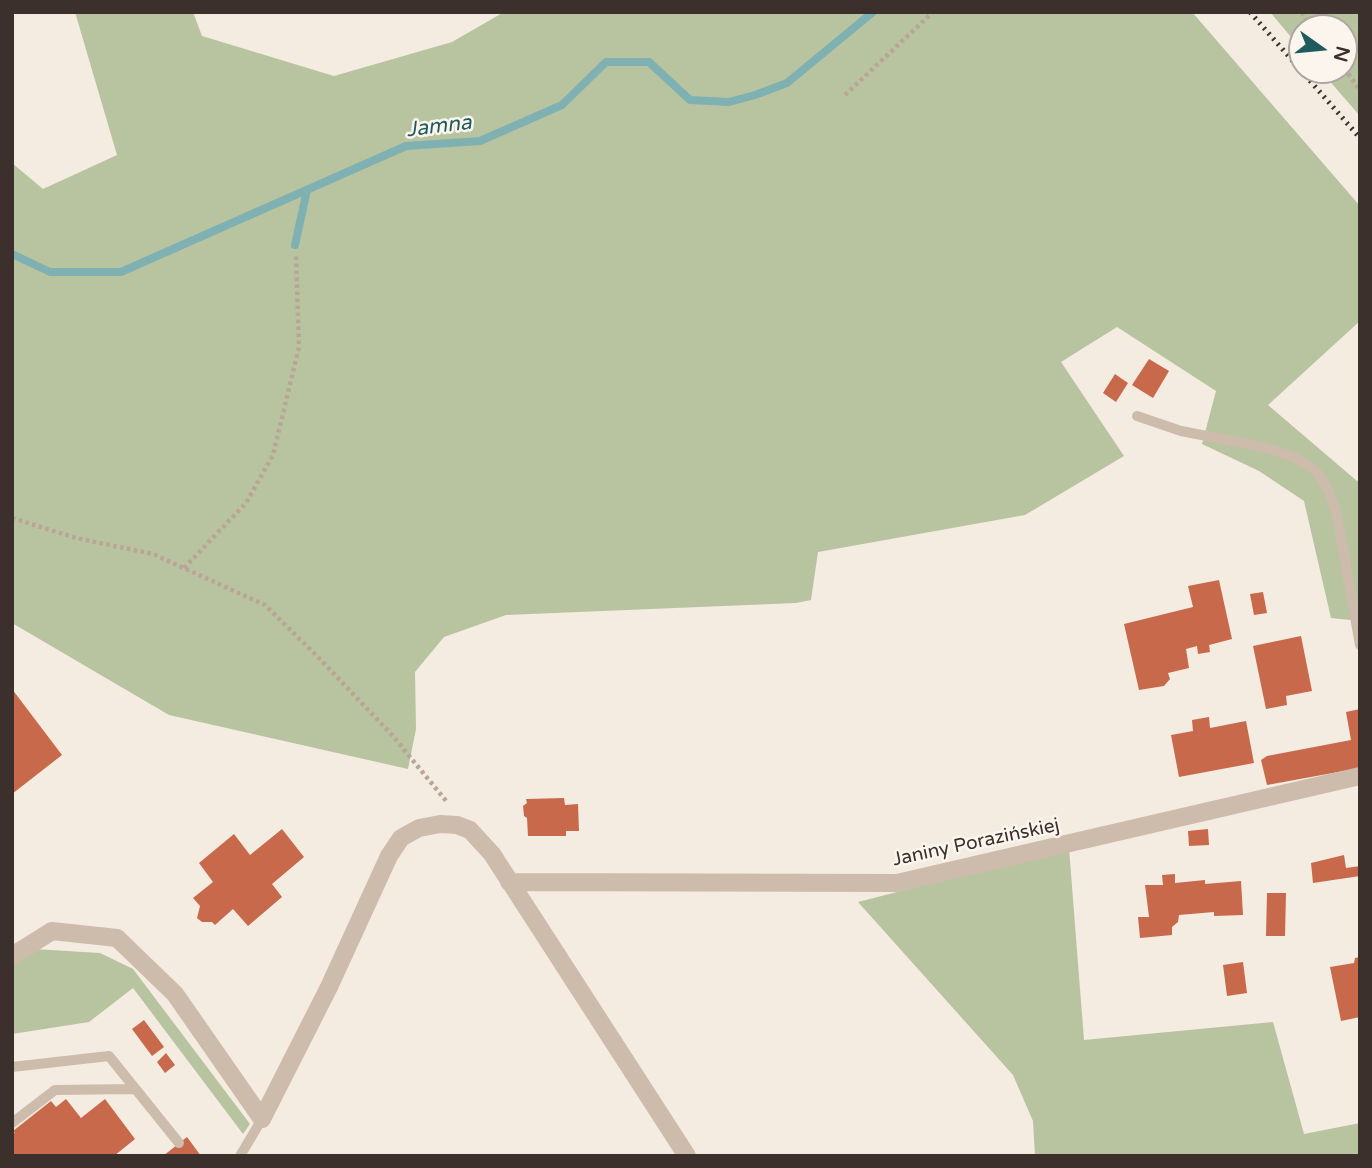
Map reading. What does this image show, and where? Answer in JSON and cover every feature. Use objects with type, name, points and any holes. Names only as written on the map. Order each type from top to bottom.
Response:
[{"type":"street","name":"Janiny Porazińskiej","points":[[509,882],[897,883],[1360,776]]},
{"type":"street","points":[[12,956],[52,931],[117,938],[175,994],[262,1119],[329,987],[388,856],[401,838],[419,828],[440,824],[457,825],[470,830],[492,854],[687,1156]]},
{"type":"lane","points":[[1137,416],[1181,431],[1264,446],[1294,457],[1316,471],[1328,489],[1337,516],[1360,645]]},
{"type":"lane","points":[[12,1067],[109,1056],[179,1143]]},
{"type":"lane","points":[[12,1124],[54,1090],[135,1089]]},
{"type":"lane","points":[[240,1156],[262,1119]]},
{"type":"path","points":[[845,95],[933,12]]},
{"type":"path","points":[[184,568],[246,503],[273,455],[299,347],[296,256]]},
{"type":"path","points":[[12,518],[76,538],[153,554],[265,605],[392,735],[470,830]]},
{"type":"green space","points":[[75,12],[193,12],[202,36],[334,76],[452,42],[504,12],[1192,12],[1360,206],[1360,321],[1268,405],[1357,481],[1360,479],[1360,621],[1331,618],[1304,501],[1259,471],[1202,444],[1216,391],[1117,327],[1061,362],[1124,456],[1025,515],[818,552],[811,600],[796,603],[506,615],[444,637],[415,672],[416,729],[408,769],[169,715],[12,623],[12,163],[43,189],[117,155]]},
{"type":"green space","points":[[1270,12],[1360,12],[1360,116],[1332,84],[1358,84],[1358,14],[1288,14],[1288,33]]},
{"type":"green space","points":[[1069,848],[1084,1040],[1273,1022],[1304,1134],[1360,1123],[1360,1156],[1035,1156],[1033,1121],[1013,1075],[858,902]]},
{"type":"green space","points":[[34,949],[100,953],[133,969],[250,1124],[243,1134],[133,988],[89,1022],[12,1034],[12,964]]},
{"type":"building","points":[[1149,359],[1169,371],[1153,398],[1132,385]]},
{"type":"building","points":[[1115,374],[1128,383],[1116,402],[1103,393]]},
{"type":"building","points":[[1219,580],[1232,639],[1209,645],[1210,652],[1198,654],[1197,646],[1186,649],[1189,668],[1168,673],[1170,679],[1164,686],[1139,690],[1124,624],[1193,607],[1188,586]]},
{"type":"building","points":[[1263,592],[1267,613],[1254,615],[1250,594]]},
{"type":"building","points":[[1301,636],[1312,691],[1286,696],[1287,705],[1266,709],[1253,646]]},
{"type":"building","points":[[12,689],[62,755],[12,794]]},
{"type":"building","points":[[1360,709],[1360,768],[1267,785],[1261,760],[1267,756],[1351,740],[1346,712]]},
{"type":"building","points":[[1209,717],[1210,728],[1246,721],[1254,763],[1179,777],[1171,735],[1193,731],[1192,720]]},
{"type":"building","points":[[564,798],[565,805],[578,804],[579,831],[566,831],[566,836],[528,836],[523,806],[527,803],[526,799]]},
{"type":"building","points":[[282,829],[304,857],[272,884],[282,897],[248,926],[233,909],[215,925],[197,918],[200,906],[193,898],[213,882],[199,863],[234,834],[250,855]]},
{"type":"building","points":[[1208,829],[1209,845],[1189,846],[1188,831]]},
{"type":"building","points":[[1344,855],[1346,868],[1360,866],[1360,876],[1313,883],[1311,863]]},
{"type":"building","points":[[1175,874],[1175,883],[1241,881],[1243,915],[1214,916],[1214,912],[1179,915],[1178,922],[1172,927],[1172,935],[1140,938],[1138,917],[1149,917],[1145,885],[1163,885],[1162,875]]},
{"type":"building","points":[[1267,893],[1286,893],[1285,936],[1266,936]]},
{"type":"building","points":[[1360,957],[1360,1017],[1341,1021],[1330,967],[1354,963],[1355,958]]},
{"type":"building","points":[[1243,962],[1247,993],[1227,996],[1223,965]]},
{"type":"building","points":[[144,1020],[164,1047],[152,1056],[132,1029]]},
{"type":"building","points":[[166,1053],[175,1065],[165,1073],[157,1062]]},
{"type":"building","points":[[66,1099],[81,1118],[105,1099],[135,1139],[114,1156],[12,1156],[13,1131],[51,1101],[56,1107]]},
{"type":"building","points":[[187,1137],[201,1156],[163,1156]]},
{"type":"waterway","name":"Jamna","points":[[12,254],[50,272],[121,272],[406,146],[480,141],[562,105],[606,62],[649,62],[690,100],[729,102],[755,95],[787,83],[873,12]]},
{"type":"waterway","points":[[295,245],[307,190]]},
{"type":"railway","points":[[1250,12],[1360,138]]}]
